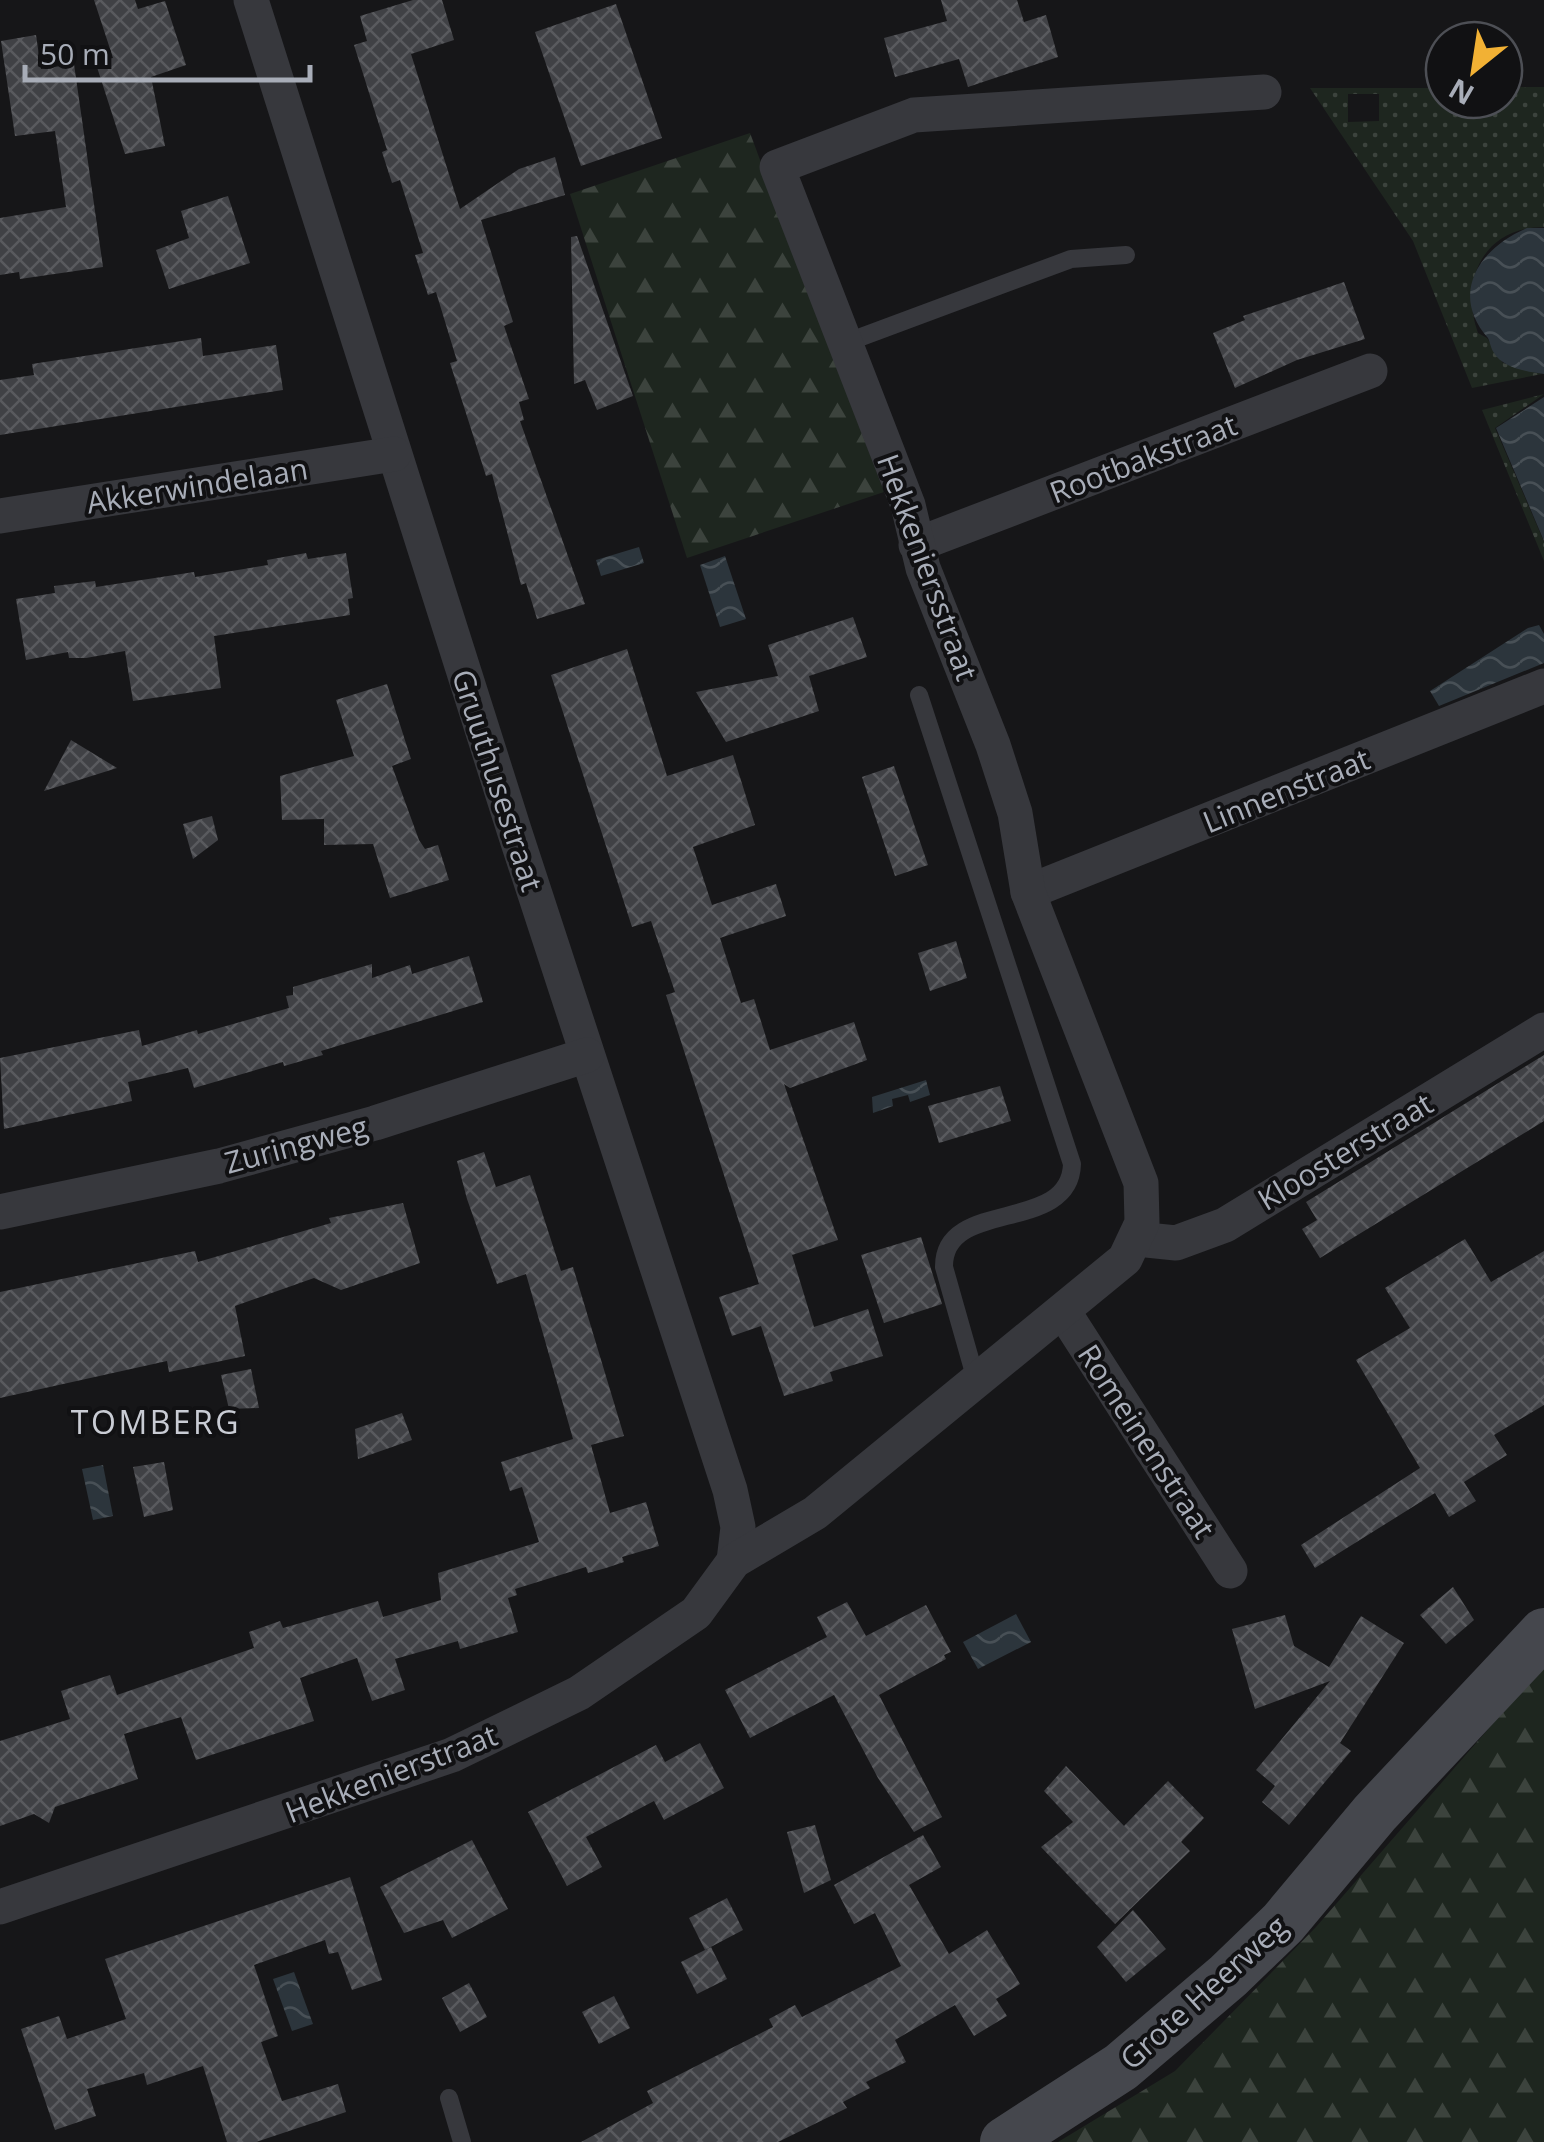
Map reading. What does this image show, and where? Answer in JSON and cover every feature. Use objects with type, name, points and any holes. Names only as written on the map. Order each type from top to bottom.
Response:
[{"type":"street","name":"Gruuthusestraat","points":[[251,0],[586,1055],[736,1508],[734,1561]]},
{"type":"street","name":"Hekkeniersstraat","points":[[1137,1239],[1144,1204],[1141,1183],[1028,892],[1015,813],[993,745],[916,546],[908,506],[777,166],[914,115],[1264,92]]},
{"type":"street","name":"Rootbakstraat","points":[[916,546],[1370,371]]},
{"type":"street","name":"Akkerwindelaan","points":[[0,516],[394,454]]},
{"type":"street","name":"Linnenstraat","points":[[1028,892],[1544,686]]},
{"type":"street","name":"Kloosterstraat","points":[[1137,1239],[1176,1243],[1224,1226],[1544,1030]]},
{"type":"street","name":"Zuringweg","points":[[0,1212],[219,1166],[375,1123],[586,1055]]},
{"type":"street","points":[[976,1380],[1116,1267],[1137,1239]]},
{"type":"street","name":"Romeinenstraat","points":[[1063,1311],[1230,1571]]},
{"type":"street","name":"Hekkenierstraat","points":[[0,1907],[324,1802],[452,1756],[578,1693],[696,1612],[734,1561],[815,1514],[976,1380]]},
{"type":"street","name":"Grote Heerweg","points":[[1374,1812],[1403,1758],[1448,1700],[1494,1654],[1544,1621]]},
{"type":"street","name":"Grote Heerweg","points":[[1005,2142],[1121,2067],[1228,1976],[1283,1923],[1374,1812],[1544,1633]]},
{"type":"lane","points":[[845,343],[1071,259],[1126,255]]},
{"type":"lane","points":[[918,694],[1072,1164],[1070,1178],[1059,1196],[962,1232],[946,1248],[944,1267],[976,1380]]},
{"type":"lane","points":[[450,2098],[462,2142]]},
{"type":"green space","points":[[1524,87],[1544,87],[1544,227],[1523,229],[1491,247],[1474,277],[1472,294],[1478,333],[1487,338],[1503,363],[1542,374],[1472,388],[1413,241],[1310,88],[1424,88],[1424,120],[1524,120]],"holes":[[[1348,94],[1379,94],[1379,121],[1348,122]]]},
{"type":"green space","points":[[750,133],[884,492],[687,558],[570,194]]},
{"type":"green space","points":[[1544,394],[1495,428],[1544,542],[1544,561],[1482,410]]},
{"type":"green space","points":[[1544,1665],[1544,2142],[1058,2142],[1175,2071],[1316,1927]]},
{"type":"water","points":[[1527,228],[1544,228],[1544,374],[1516,368],[1498,358],[1471,305],[1475,274],[1483,260],[1495,247]]},
{"type":"water","points":[[1544,397],[1544,541],[1496,428]]},
{"type":"water","points":[[639,547],[644,563],[601,576],[596,560]]},
{"type":"water","points":[[725,556],[746,619],[720,627],[700,565]]},
{"type":"water","points":[[1539,625],[1544,634],[1544,663],[1439,706],[1430,691],[1528,628]]},
{"type":"water","points":[[926,1080],[930,1095],[910,1102],[908,1095],[892,1099],[893,1106],[873,1113],[872,1097]]},
{"type":"water","points":[[103,1465],[113,1516],[93,1520],[82,1469]]},
{"type":"water","points":[[1016,1614],[1031,1642],[978,1669],[963,1642]]},
{"type":"water","points":[[294,1972],[313,2024],[292,2031],[273,1979]]},
{"type":"building","points":[[94,0],[135,0],[138,9],[165,1],[186,65],[151,77],[165,146],[125,154],[95,61],[113,58]]},
{"type":"building","points":[[413,0],[442,0],[454,40],[411,54],[460,209],[519,169],[555,157],[565,195],[481,220],[513,322],[504,326],[529,399],[519,402],[524,420],[520,421],[585,604],[537,619],[526,583],[521,585],[492,474],[486,476],[450,363],[457,361],[436,292],[428,295],[415,255],[423,253],[400,180],[392,183],[382,152],[387,150],[354,45],[367,41],[360,16]]},
{"type":"building","points":[[941,0],[1017,0],[1024,22],[1046,15],[1058,57],[968,87],[959,59],[895,77],[884,38],[947,21]]},
{"type":"building","points":[[616,4],[662,138],[581,166],[535,32]]},
{"type":"building","points":[[36,35],[41,69],[74,64],[103,267],[20,279],[19,272],[0,275],[0,218],[66,207],[55,131],[15,136],[1,41]]},
{"type":"building","points":[[228,196],[250,263],[169,289],[156,250],[189,238],[181,211]]},
{"type":"building","points":[[577,236],[633,396],[597,410],[585,380],[574,384],[571,237]]},
{"type":"building","points":[[1344,282],[1365,339],[1297,360],[1235,388],[1213,333],[1245,320],[1243,316]]},
{"type":"building","points":[[201,338],[203,356],[276,345],[283,390],[0,435],[0,380],[34,375],[32,364]]},
{"type":"building","points":[[306,553],[308,559],[346,553],[353,598],[348,599],[350,615],[214,636],[221,688],[133,701],[125,651],[86,658],[69,658],[68,652],[26,660],[16,599],[55,593],[54,586],[95,581],[96,587],[194,572],[195,577],[268,565],[267,560]]},
{"type":"building","points":[[853,617],[867,657],[809,676],[819,711],[726,742],[696,692],[778,676],[768,645]]},
{"type":"building","points":[[627,649],[667,776],[733,755],[755,825],[693,847],[712,905],[776,884],[786,916],[720,938],[741,1003],[754,999],[770,1050],[854,1022],[867,1060],[790,1088],[784,1084],[838,1240],[792,1255],[814,1327],[868,1309],[883,1356],[830,1372],[833,1381],[784,1396],[761,1326],[732,1336],[719,1297],[759,1284],[666,995],[675,992],[651,921],[632,927],[551,675]]},
{"type":"building","points":[[387,684],[411,759],[392,766],[419,840],[425,849],[438,845],[449,880],[390,898],[373,844],[324,845],[324,819],[282,820],[280,776],[354,756],[336,700]]},
{"type":"building","points":[[71,740],[117,768],[44,791]]},
{"type":"building","points":[[894,766],[928,865],[895,876],[862,777]]},
{"type":"building","points":[[212,816],[218,840],[193,859],[183,824]]},
{"type":"building","points":[[956,941],[967,978],[930,991],[918,953]]},
{"type":"building","points":[[469,956],[483,1002],[321,1051],[323,1055],[284,1066],[283,1062],[194,1088],[188,1068],[128,1082],[132,1101],[4,1129],[0,1058],[139,1030],[142,1046],[197,1030],[198,1034],[289,1008],[286,996],[293,995],[293,987],[372,964],[372,978],[410,965],[412,974]]},
{"type":"building","points":[[1544,1055],[1544,1121],[1320,1258],[1302,1229],[1317,1220],[1306,1202]]},
{"type":"building","points":[[1000,1086],[1011,1121],[939,1143],[928,1106]]},
{"type":"building","points":[[484,1152],[496,1187],[530,1175],[561,1271],[573,1267],[624,1436],[591,1445],[610,1513],[646,1502],[659,1546],[622,1557],[624,1562],[606,1568],[588,1573],[586,1567],[515,1589],[517,1595],[508,1598],[518,1632],[460,1649],[458,1641],[395,1659],[405,1690],[372,1701],[357,1658],[300,1678],[314,1721],[196,1760],[181,1717],[124,1734],[138,1779],[55,1807],[49,1823],[34,1814],[0,1826],[0,1741],[70,1719],[61,1691],[110,1675],[117,1695],[254,1648],[249,1632],[280,1621],[283,1628],[378,1601],[383,1617],[441,1600],[438,1573],[539,1542],[522,1487],[510,1491],[501,1462],[573,1439],[526,1274],[497,1284],[467,1199],[457,1161]]},
{"type":"building","points":[[403,1203],[420,1263],[341,1290],[314,1278],[235,1306],[245,1356],[169,1372],[167,1361],[0,1398],[0,1292],[195,1251],[198,1262],[331,1223],[329,1218]]},
{"type":"building","points":[[921,1237],[942,1304],[884,1323],[861,1255]]},
{"type":"building","points":[[1465,1239],[1491,1282],[1544,1251],[1544,1405],[1494,1435],[1507,1455],[1464,1482],[1476,1501],[1449,1517],[1435,1493],[1315,1568],[1301,1545],[1420,1468],[1356,1360],[1410,1328],[1385,1288]]},
{"type":"building","points":[[251,1369],[259,1408],[229,1409],[221,1375]]},
{"type":"building","points":[[402,1413],[412,1440],[358,1459],[355,1429]]},
{"type":"building","points":[[164,1462],[173,1510],[144,1517],[133,1467]]},
{"type":"building","points":[[1453,1587],[1474,1620],[1446,1644],[1420,1615]]},
{"type":"building","points":[[847,1602],[866,1636],[926,1605],[951,1652],[944,1655],[946,1659],[879,1695],[942,1817],[914,1832],[878,1778],[834,1695],[750,1738],[725,1690],[827,1637],[817,1617]]},
{"type":"building","points":[[1285,1615],[1294,1646],[1329,1667],[1361,1616],[1404,1643],[1340,1743],[1351,1751],[1289,1825],[1262,1802],[1275,1786],[1256,1770],[1330,1681],[1255,1709],[1232,1629]]},
{"type":"building","points":[[700,1743],[724,1788],[664,1820],[654,1801],[586,1837],[602,1867],[567,1886],[528,1812],[656,1745],[665,1762]]},
{"type":"building","points":[[1066,1766],[1124,1826],[1168,1781],[1204,1818],[1181,1842],[1190,1851],[1115,1924],[1041,1847],[1073,1822],[1044,1791]]},
{"type":"building","points":[[815,1825],[831,1880],[804,1893],[787,1832]]},
{"type":"building","points":[[923,1835],[941,1867],[909,1885],[949,1954],[987,1930],[1020,1984],[996,1999],[1007,2016],[974,2036],[955,2005],[895,2040],[906,2062],[866,2082],[870,2088],[843,2102],[847,2108],[778,2142],[581,2142],[653,2103],[647,2091],[773,2027],[769,2019],[795,2005],[802,2017],[901,1966],[875,1913],[854,1924],[834,1885]]},
{"type":"building","points":[[472,1840],[508,1909],[452,1938],[443,1920],[404,1933],[380,1887]]},
{"type":"building","points":[[350,1877],[382,1980],[352,1990],[338,1952],[329,1954],[325,1940],[254,1965],[278,2036],[261,2042],[282,2101],[338,2084],[346,2112],[256,2142],[227,2142],[203,2066],[147,2085],[144,2073],[87,2089],[96,2116],[55,2130],[21,2029],[59,2016],[67,2039],[126,2019],[105,1959]]},
{"type":"building","points":[[727,1898],[743,1930],[705,1950],[689,1918]]},
{"type":"building","points":[[1133,1910],[1166,1949],[1126,1982],[1097,1947]]},
{"type":"building","points":[[711,1947],[727,1979],[697,1994],[681,1962]]},
{"type":"building","points":[[469,1983],[487,2017],[460,2032],[442,1998]]},
{"type":"building","points":[[614,1996],[630,2028],[599,2044],[582,2012]]},
{"type":"district","name":"TOMBERG","points":[[156,1421]]}]
